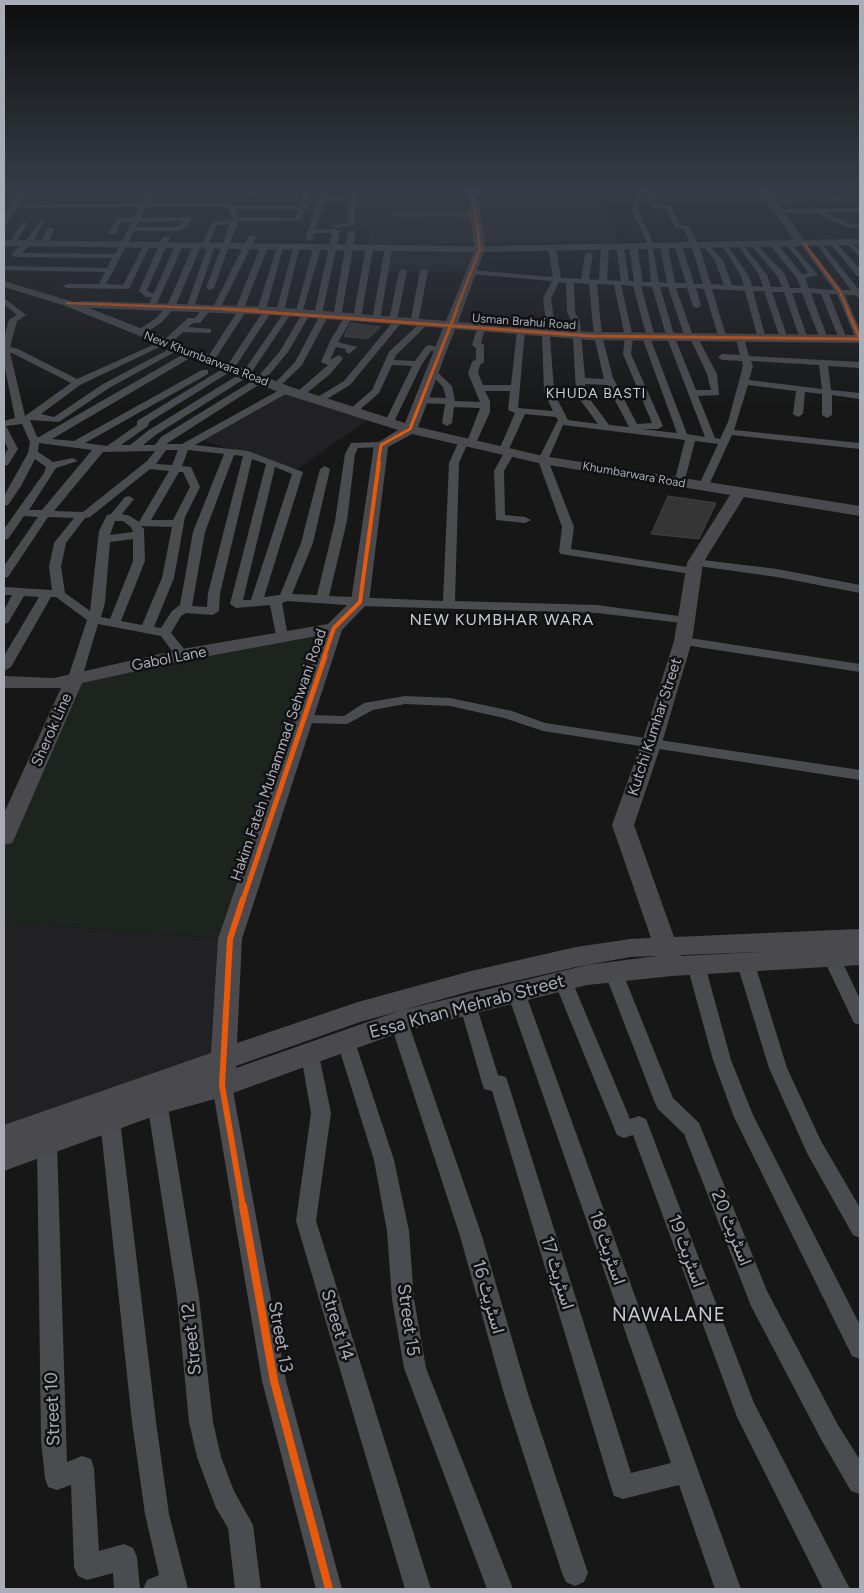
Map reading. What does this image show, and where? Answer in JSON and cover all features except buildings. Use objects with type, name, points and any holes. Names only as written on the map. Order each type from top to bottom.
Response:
[{"type":"street","points":[[101,287],[115,262]]},
{"type":"street","points":[[67,286],[126,287],[139,262]]},
{"type":"street","points":[[156,262],[144,290],[156,297],[178,290]]},
{"type":"street","points":[[156,297],[172,262]]},
{"type":"street","points":[[140,333],[159,320],[171,307],[178,290],[194,262]]},
{"type":"street","points":[[190,308],[198,283],[201,262]]},
{"type":"street","points":[[198,283],[211,286],[219,262]]},
{"type":"street","points":[[4,424],[26,419],[56,420],[169,345],[191,320],[196,321],[212,309],[238,262]]},
{"type":"street","points":[[4,574],[45,514],[95,453],[105,449],[145,424],[140,423],[211,361],[241,310],[258,262]]},
{"type":"street","points":[[178,524],[144,523],[176,468],[184,447],[282,388],[299,363],[293,313],[284,262]]},
{"type":"street","points":[[4,667],[53,594],[55,567],[60,543],[81,516],[95,509],[121,485],[147,466],[166,439],[260,380],[284,352],[293,313],[294,262]]},
{"type":"street","points":[[132,449],[153,432],[246,374],[293,313],[317,262]]},
{"type":"street","points":[[73,439],[115,422],[211,361],[293,313],[317,262]]},
{"type":"street","points":[[347,318],[349,262]]},
{"type":"street","points":[[300,394],[337,360],[325,362],[361,292],[366,262]]},
{"type":"street","points":[[376,320],[386,262]]},
{"type":"street","points":[[322,600],[341,521],[350,454],[355,445],[381,445],[410,429],[475,262]]},
{"type":"street","points":[[554,262],[557,279],[547,298],[550,398],[562,418]]},
{"type":"street","points":[[421,400],[500,408],[605,427],[634,428],[658,426],[637,401],[620,376],[598,336],[589,282],[589,262]]},
{"type":"street","points":[[603,282],[604,262]]},
{"type":"street","points":[[620,262],[621,283],[629,337],[627,354],[620,376]]},
{"type":"street","points":[[635,262],[648,337],[687,370],[715,383],[716,393],[693,393]]},
{"type":"street","points":[[652,262],[655,284],[670,338],[687,370],[693,393],[712,440]]},
{"type":"street","points":[[667,262],[671,285],[691,338],[687,370],[670,402]]},
{"type":"street","points":[[684,262],[697,306]]},
{"type":"street","points":[[701,262],[714,306],[724,362]]},
{"type":"street","points":[[720,262],[729,288]]},
{"type":"street","points":[[736,262],[745,276],[762,339]]},
{"type":"street","points":[[754,262],[763,275],[784,339]]},
{"type":"street","points":[[770,262],[782,276],[804,339]]},
{"type":"street","points":[[788,262],[800,276],[824,339]]},
{"type":"street","points":[[800,276],[814,276],[803,262]]},
{"type":"street","points":[[817,262],[840,292],[860,339]]},
{"type":"street","points":[[835,262],[859,294]]},
{"type":"street","points":[[851,262],[860,274]]},
{"type":"street","points":[[4,268],[11,263],[112,267]]},
{"type":"street","points":[[4,268],[112,267]]},
{"type":"street","points":[[319,400],[347,384],[395,322],[403,271]]},
{"type":"street","points":[[353,410],[376,391],[392,354],[419,324],[424,272]]},
{"type":"street","points":[[472,272],[589,282],[859,294]]},
{"type":"street","points":[[4,274],[106,278]]},
{"type":"street","points":[[570,280],[571,312],[576,322],[580,394],[605,427]]},
{"type":"street","name":"New Khumbarwara Road","points":[[4,284],[67,303],[169,345],[282,388],[410,429]]},
{"type":"street","points":[[361,292],[381,292]]},
{"type":"street","points":[[824,292],[843,339]]},
{"type":"street","name":"Usman Brahui Road","points":[[67,303],[156,297],[171,307],[293,313],[576,335],[740,339],[860,339]]},
{"type":"street","points":[[4,300],[22,315],[14,319],[7,336],[5,349],[26,419],[38,440]]},
{"type":"street","points":[[678,305],[714,306]]},
{"type":"street","points":[[182,329],[208,331]]},
{"type":"street","points":[[481,329],[476,345],[480,345],[480,362],[476,362],[473,373],[480,388],[500,408],[507,451],[499,471],[500,518],[525,520]]},
{"type":"street","points":[[449,605],[454,463],[485,412],[500,408],[515,388],[521,331]]},
{"type":"street","points":[[703,487],[729,432],[744,382],[747,362],[740,339]]},
{"type":"street","points":[[333,344],[353,347],[349,351]]},
{"type":"street","points":[[26,419],[78,384],[169,345]]},
{"type":"street","points":[[390,422],[418,364],[429,348],[441,350]]},
{"type":"street","points":[[5,349],[15,351],[78,384]]},
{"type":"street","points":[[73,439],[100,418],[211,361]]},
{"type":"street","points":[[4,503],[16,486],[38,440],[211,361]]},
{"type":"street","points":[[388,362],[418,364]]},
{"type":"street","points":[[687,370],[724,362],[860,365]]},
{"type":"street","points":[[823,363],[827,392],[827,415]]},
{"type":"street","points":[[433,371],[447,386],[450,403],[447,423]]},
{"type":"street","points":[[580,381],[620,376]]},
{"type":"street","points":[[620,376],[637,401],[634,428]]},
{"type":"street","points":[[744,382],[860,396]]},
{"type":"street","points":[[480,388],[515,388]]},
{"type":"street","points":[[798,414],[801,389]]},
{"type":"street","points":[[550,392],[580,394]]},
{"type":"street","points":[[637,401],[670,402]]},
{"type":"street","points":[[670,402],[687,437],[680,483]]},
{"type":"street","points":[[100,418],[115,422]]},
{"type":"street","points":[[562,418],[543,460],[568,526],[565,552],[694,567],[777,573],[860,589]]},
{"type":"street","points":[[634,428],[724,442]]},
{"type":"street","points":[[4,429],[13,449],[5,460]]},
{"type":"street","name":"Khumbarwara Road","points":[[410,429],[543,460],[860,511]]},
{"type":"street","points":[[729,432],[860,446]]},
{"type":"street","points":[[38,440],[73,439],[105,449],[184,447],[230,452],[248,455],[298,472],[257,601]]},
{"type":"street","points":[[360,602],[381,445]]},
{"type":"street","points":[[165,632],[176,614],[186,607],[199,532],[214,488],[230,452]]},
{"type":"street","points":[[33,453],[51,466],[73,461]]},
{"type":"street","points":[[183,609],[213,611],[214,599],[248,455]]},
{"type":"street","points":[[271,463],[236,604],[256,604],[257,601],[281,599],[597,609],[686,621]]},
{"type":"street","points":[[4,537],[49,473],[51,466]]},
{"type":"street","points":[[147,466],[186,469],[195,487]]},
{"type":"street","points":[[282,637],[281,599],[307,543],[325,469]]},
{"type":"street","points":[[195,487],[214,488]]},
{"type":"street","points":[[147,629],[168,578],[178,524],[195,487]]},
{"type":"street","name":"Kutchi Kumhar Street","points":[[678,959],[623,825],[683,641],[694,567],[740,491]]},
{"type":"street","points":[[129,499],[114,517],[111,517],[104,538],[138,534]]},
{"type":"street","points":[[22,513],[81,516]]},
{"type":"street","points":[[114,517],[131,521],[138,529],[139,561],[114,624]]},
{"type":"street","points":[[232,523],[256,523]]},
{"type":"street","name":"Sherok Line","points":[[4,837],[75,678],[95,620],[102,586],[104,538]]},
{"type":"street","points":[[4,591],[53,594],[95,620],[165,632],[182,655]]},
{"type":"street","points":[[4,620],[20,592]]},
{"type":"street","points":[[214,599],[238,599]]},
{"type":"street","name":"Hakim Fateh Muhammad Sehwani Road","points":[[222,1085],[230,939],[334,628],[360,602]]},
{"type":"street","name":"Gabol Lane","points":[[4,682],[54,684],[182,655],[334,628]]},
{"type":"street","points":[[683,641],[860,668]]},
{"type":"street","points":[[304,719],[347,720],[369,706],[405,700],[450,702],[508,714],[543,727],[860,775]]},
{"type":"street","name":"Essa Khan Mehrab Street","points":[[4,1137],[156,1093],[222,1085],[399,1022],[468,1003],[563,981],[678,959],[860,938]]},
{"type":"street","name":"Essa Khan Mehrab Street","points":[[4,1158],[110,1120],[156,1093],[223,1058],[358,1012],[472,981],[576,957],[630,948],[678,959],[746,964],[860,956]]},
{"type":"street","points":[[832,958],[860,1018]]},
{"type":"street","points":[[678,959],[722,1060],[744,1118],[860,1348]]},
{"type":"street","points":[[746,964],[778,1068],[814,1147],[860,1228]]},
{"type":"street","name":"اسٹریٹ 20","points":[[613,971],[665,1103],[692,1129],[759,1298],[830,1433],[860,1482]]},
{"type":"street","name":"اسٹریٹ 19","points":[[563,981],[624,1129],[639,1125],[745,1409],[837,1589]]},
{"type":"street","name":"اسٹریٹ 18","points":[[516,992],[728,1589]]},
{"type":"street","name":"اسٹریٹ 17","points":[[468,1003],[491,1083],[499,1083],[623,1487],[686,1471]]},
{"type":"street","name":"اسٹریٹ 16","points":[[399,1022],[472,1236],[516,1394],[574,1574]]},
{"type":"street","name":"Street 15","points":[[346,1042],[384,1160],[398,1231],[403,1299],[415,1368],[500,1589]]},
{"type":"street","name":"Street 14","points":[[310,1055],[321,1113],[306,1221],[418,1589]]},
{"type":"street","name":"Street 13","points":[[222,1085],[274,1381],[329,1589]]},
{"type":"street","name":"Street 12","points":[[156,1093],[188,1297],[201,1422],[209,1457],[224,1499],[240,1525],[248,1589]]},
{"type":"street","points":[[110,1120],[146,1431],[168,1587]]},
{"type":"street","name":"Street 10","points":[[47,1144],[53,1441],[56,1478],[82,1468],[87,1567],[124,1557],[127,1589]]},
{"type":"shaded area","points":[[386,262],[475,262],[472,272],[384,271]]},
{"type":"shaded area","points":[[286,390],[372,417],[296,470],[199,439]]},
{"type":"shaded area","points":[[334,628],[230,939],[4,922],[4,837],[75,678]]},
{"type":"shaded area","points":[[4,922],[230,939],[221,1080],[4,1150]]},
{"type":"cycle path","points":[[329,1589],[274,1381],[222,1085],[230,939],[334,628],[360,602],[381,445],[410,429],[475,262]]},
{"type":"cycle path","points":[[67,303],[274,311],[590,336],[860,339],[840,292],[818,262]]},
{"type":"district","name":"KHUDA BASTI","points":[[596,394]]},
{"type":"district","name":"NEW KUMBHAR WARA","points":[[502,620]]},
{"type":"district","name":"NAWALANE","points":[[669,1315]]}]
